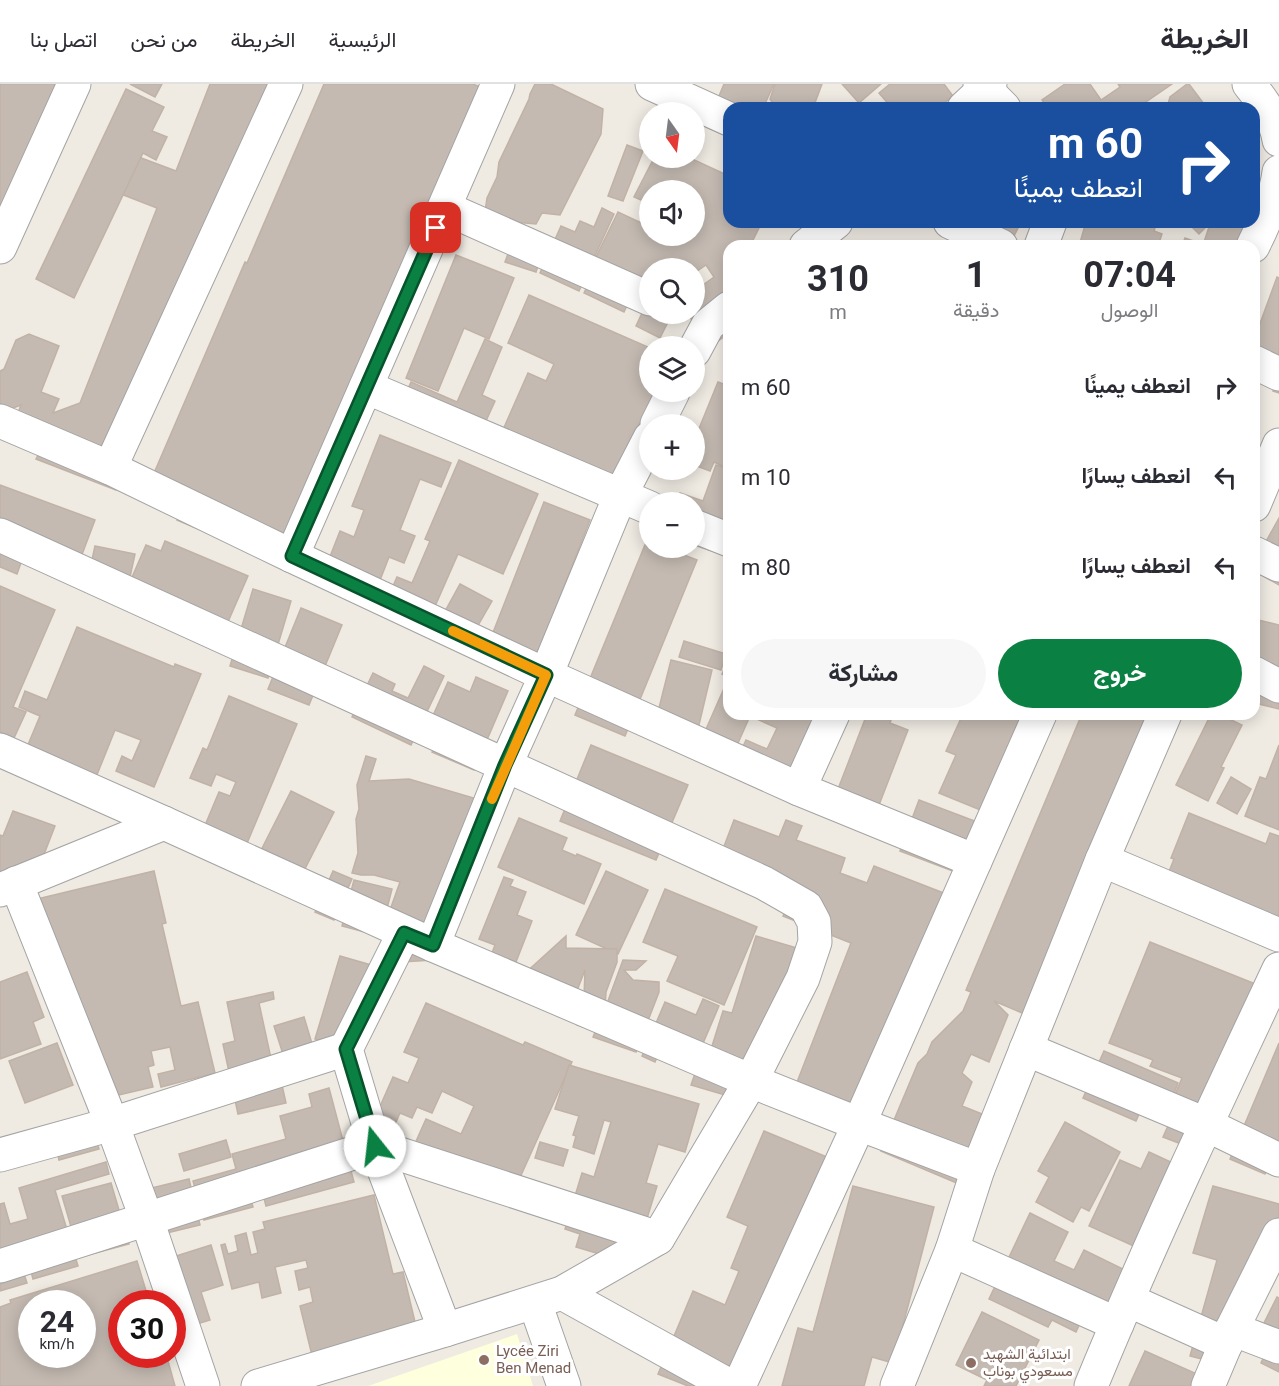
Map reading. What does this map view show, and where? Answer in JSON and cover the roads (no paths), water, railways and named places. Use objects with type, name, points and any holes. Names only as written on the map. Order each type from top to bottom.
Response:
[{"type":"street","points":[[0,247],[74,84]]},
{"type":"street","points":[[110,468],[286,84]]},
{"type":"street","points":[[292,556],[498,84]]},
{"type":"street","points":[[652,84],[691,92],[723,115]]},
{"type":"street","points":[[1249,84],[1273,118],[1279,140]]},
{"type":"street","points":[[1256,240],[1278,183],[1279,172]]},
{"type":"street","points":[[445,208],[639,294]]},
{"type":"street","points":[[814,240],[828,228]]},
{"type":"street","points":[[963,228],[988,240]]},
{"type":"street","points":[[1260,365],[1279,374]]},
{"type":"street","points":[[366,387],[639,504]]},
{"type":"street","points":[[0,421],[110,468],[546,675],[799,789],[975,861]]},
{"type":"street","points":[[1260,492],[1278,451]]},
{"type":"street","points":[[0,1155],[112,1124],[346,1049],[418,939],[505,765],[546,675],[620,496],[639,459]]},
{"type":"street","points":[[705,530],[723,538]]},
{"type":"street","points":[[0,535],[764,883],[806,907],[814,922],[815,942],[803,978],[751,1081],[658,1238],[548,1298],[258,1386]]},
{"type":"street","points":[[1260,556],[1279,565]]},
{"type":"street","points":[[1260,676],[1279,686]]},
{"type":"street","points":[[799,789],[830,720]]},
{"type":"street","points":[[739,1386],[859,1124],[1037,720]]},
{"type":"street","points":[[897,1386],[952,1250],[978,1169],[1102,860],[1162,720]]},
{"type":"street","points":[[0,750],[418,939],[751,1081],[978,1169]]},
{"type":"street","points":[[164,823],[8,886],[112,1124],[203,1386]]},
{"type":"street","points":[[1102,860],[1279,934]]},
{"type":"street","points":[[1091,1386],[1205,1124],[1279,969]]},
{"type":"street","points":[[346,1049],[375,1146],[445,1330]]},
{"type":"street","points":[[1026,1049],[1205,1124],[1279,1160]]},
{"type":"street","points":[[0,1266],[375,1146],[658,1238]]},
{"type":"street","points":[[1208,1386],[1229,1336],[1279,1235]]},
{"type":"street","points":[[952,1250],[1122,1312],[1279,1347]]},
{"type":"street","points":[[548,1298],[564,1386]]},
{"type":"street","points":[[548,1298],[730,1386]]},
{"type":"place","name":"Lycée Ziri Ben Menad","points":[[484,1360]]},
{"type":"place","name":"ابتدائية الشهيد مسعودي بوناب","points":[[971,1363]]}]
